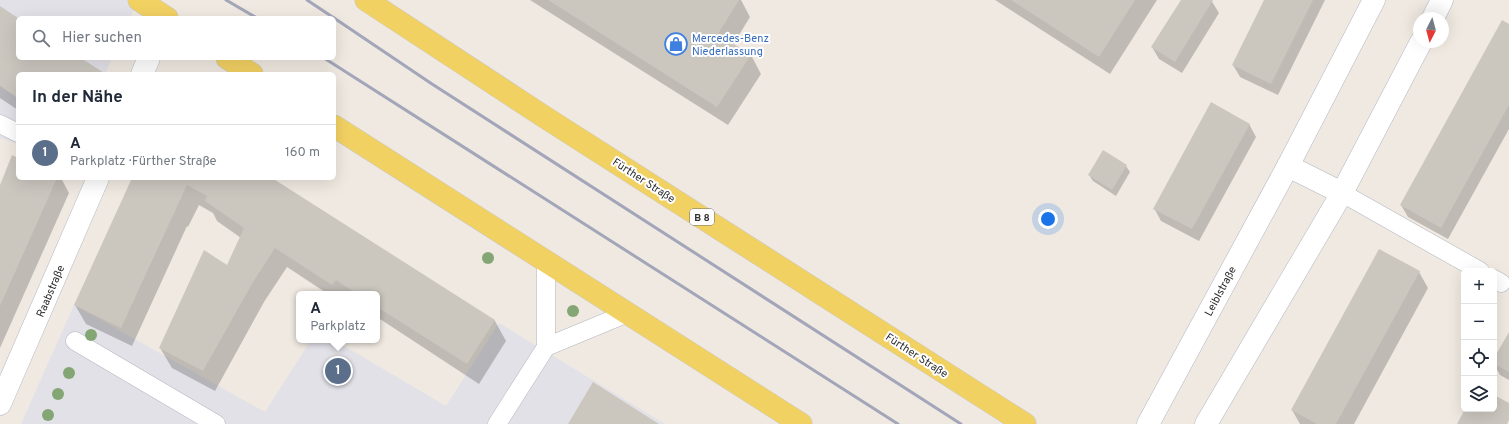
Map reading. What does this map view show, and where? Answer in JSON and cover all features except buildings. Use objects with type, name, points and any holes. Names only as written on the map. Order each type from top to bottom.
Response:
[{"type":"main road","points":[[139,0],[164,16]]},
{"type":"main road","name":"Fürther Straße","points":[[366,0],[556,124],[1025,424]]},
{"type":"main road","points":[[230,60],[249,72]]},
{"type":"main road","points":[[336,127],[801,424]]},
{"type":"street","name":"Leiblstraße","points":[[1156,421],[1374,0]]},
{"type":"street","points":[[1436,12],[1442,0]]},
{"type":"street","points":[[1206,424],[1342,194],[1417,48]]},
{"type":"street","points":[[143,72],[148,60]]},
{"type":"street","points":[[1288,166],[1342,194]]},
{"type":"street","name":"Raabstraße","points":[[0,404],[97,180]]},
{"type":"lane","points":[[0,124],[16,132]]},
{"type":"lane","points":[[1342,194],[1475,268]]},
{"type":"lane","points":[[496,424],[546,347],[546,261]]},
{"type":"lane","points":[[546,347],[628,313]]},
{"type":"lane","points":[[76,341],[216,424]]},
{"type":"shaded area","points":[[0,0],[138,0],[131,16],[16,16],[16,60],[111,60],[106,72],[16,72],[16,143],[0,138]]},
{"type":"shaded area","points":[[74,305],[265,412],[309,343],[339,343],[446,406],[499,323],[665,424],[21,424]]},
{"type":"railway","points":[[226,0],[254,16]]},
{"type":"railway","points":[[307,0],[331,16]]},
{"type":"railway","points":[[336,19],[432,84],[961,424]]},
{"type":"railway","points":[[327,60],[898,424]]},
{"type":"place","name":"Mercedes-Benz Niederlassung","points":[[676,44]]},
{"type":"place","name":"A","points":[[338,371]]}]
